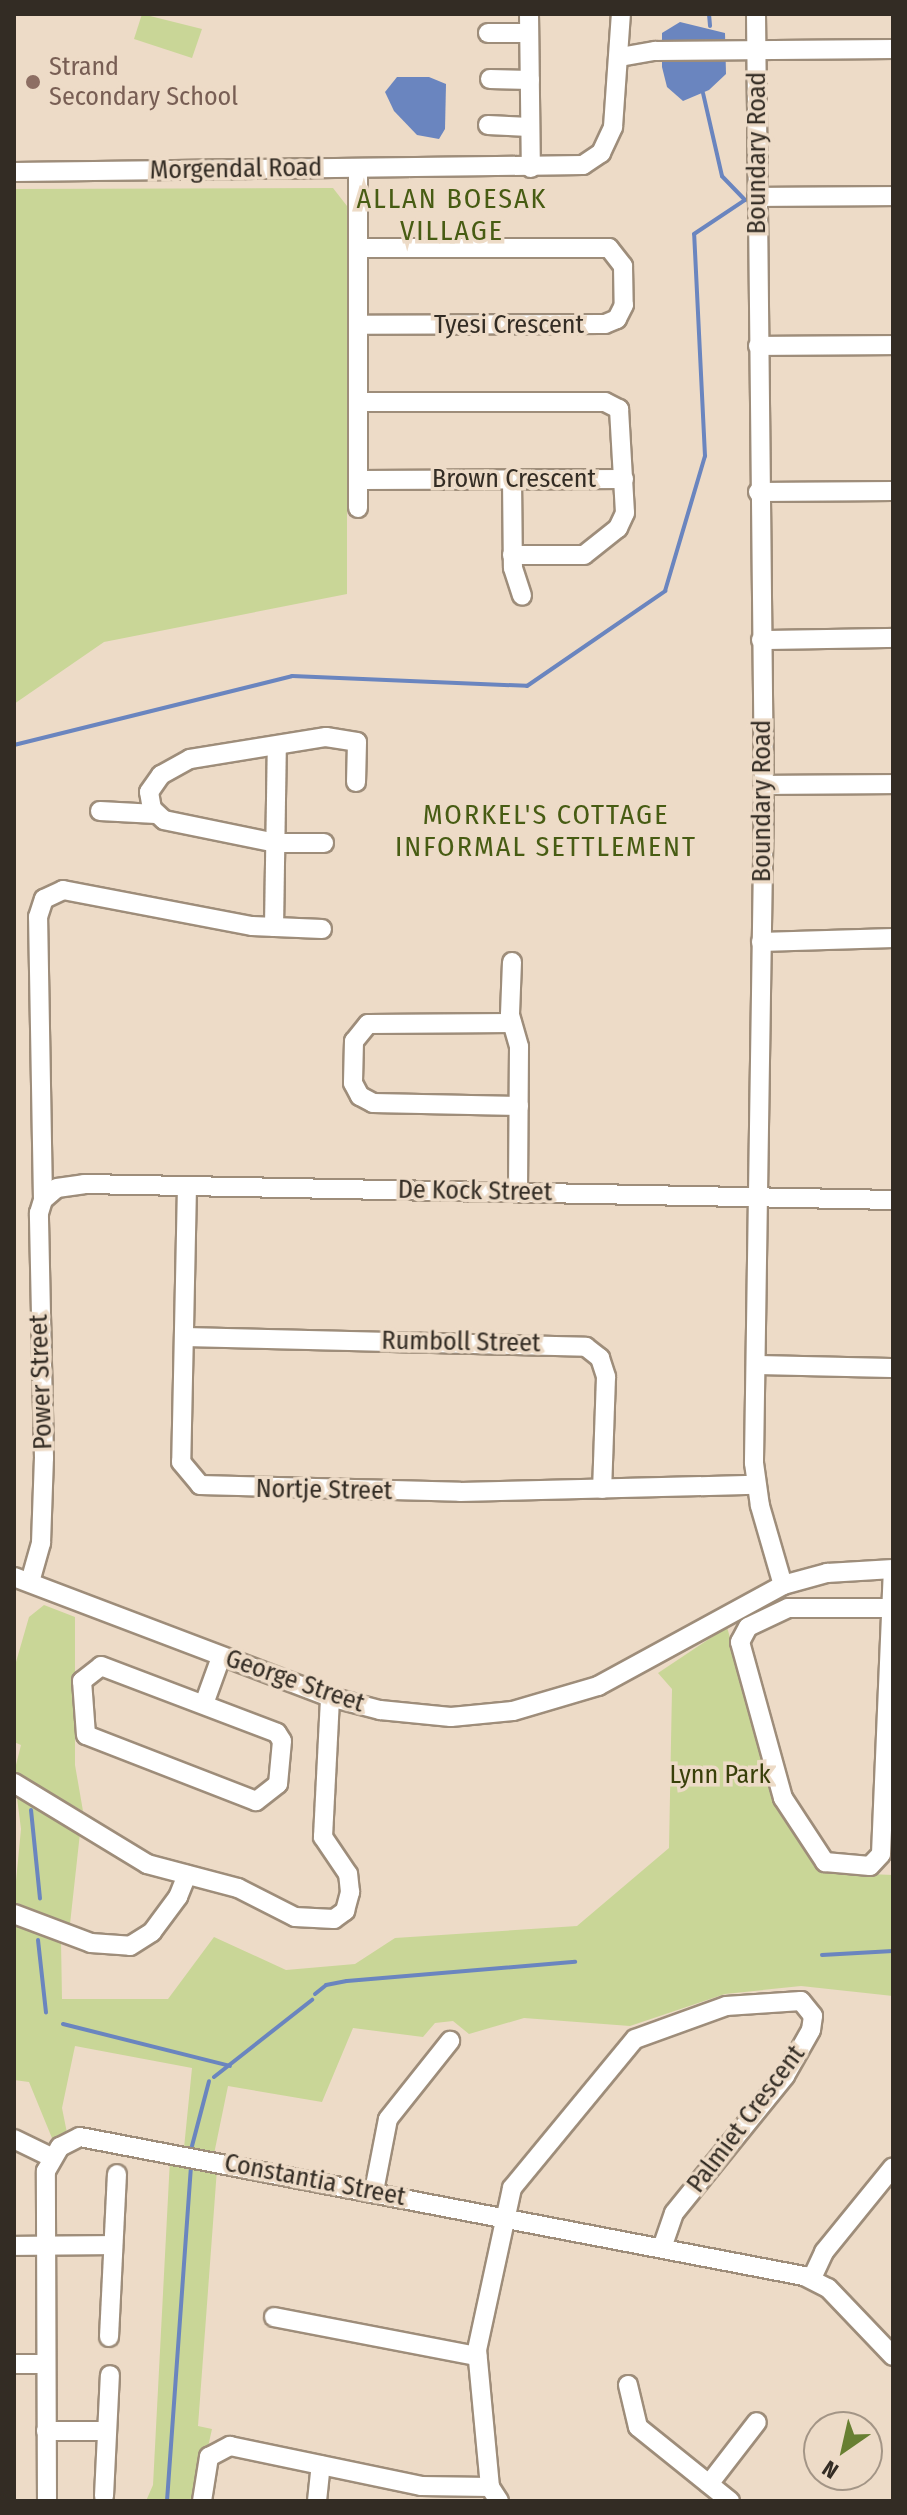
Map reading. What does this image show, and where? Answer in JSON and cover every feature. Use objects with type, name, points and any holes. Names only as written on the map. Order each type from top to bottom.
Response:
[{"type":"street","points":[[529,14],[531,168]]},
{"type":"street","name":"Morgendal Road","points":[[14,172],[570,168],[601,153],[613,127],[621,14]]},
{"type":"street","name":"Boundary Road","points":[[756,14],[763,785],[755,1485],[783,1585]]},
{"type":"street","points":[[488,33],[529,33]]},
{"type":"street","points":[[620,57],[659,51],[893,49]]},
{"type":"street","points":[[490,79],[530,80]]},
{"type":"street","points":[[488,125],[529,127]]},
{"type":"street","points":[[358,168],[358,508]]},
{"type":"street","points":[[757,197],[893,196]]},
{"type":"street","name":"Tyesi Crescent","points":[[358,248],[609,248],[623,266],[624,305],[617,319],[605,324],[359,325]]},
{"type":"street","points":[[758,346],[893,345]]},
{"type":"street","name":"Brown Crescent","points":[[360,402],[613,404],[623,417],[624,479],[360,480]]},
{"type":"street","points":[[512,479],[512,555],[522,596]]},
{"type":"street","points":[[512,555],[591,553],[622,522],[624,479]]},
{"type":"street","points":[[758,492],[893,491]]},
{"type":"street","points":[[761,640],[893,638]]},
{"type":"street","points":[[156,814],[150,803],[151,786],[178,763],[326,737],[357,742],[356,782]]},
{"type":"street","points":[[277,746],[274,927],[322,929]]},
{"type":"street","points":[[763,785],[893,784]]},
{"type":"street","points":[[100,811],[156,814],[276,843],[324,843]]},
{"type":"street","name":"Power Street","points":[[19,1582],[42,1510],[38,1228],[50,1194],[38,917],[44,899],[63,890],[274,927]]},
{"type":"street","points":[[761,942],[893,938]]},
{"type":"street","points":[[512,962],[512,1023],[519,1042],[518,1192]]},
{"type":"street","points":[[512,1023],[368,1024],[354,1041],[353,1083],[360,1096],[373,1103],[519,1106]]},
{"type":"street","name":"De Kock Street","points":[[50,1194],[187,1186],[893,1200]]},
{"type":"street","name":"Nortje Street","points":[[187,1186],[181,1462],[200,1485],[460,1492],[755,1485]]},
{"type":"street","name":"Rumboll Street","points":[[185,1337],[586,1347],[600,1358],[606,1377],[602,1489]]},
{"type":"street","points":[[756,1365],[893,1368]]},
{"type":"street","points":[[891,1608],[788,1608],[748,1627],[740,1642],[783,1798],[825,1862],[870,1866],[881,1854],[893,1570]]},
{"type":"street","name":"George Street","points":[[19,1582],[330,1697],[380,1710],[451,1717],[549,1703],[629,1671],[783,1585],[827,1573],[893,1570]]},
{"type":"street","points":[[204,1704],[221,1657]]},
{"type":"street","points":[[101,1666],[204,1704],[280,1736],[280,1780],[261,1800],[89,1736],[82,1728],[82,1681],[101,1666]]},
{"type":"street","points":[[14,1783],[139,1860],[238,1888],[306,1919],[334,1919],[345,1911],[348,1874],[323,1837],[330,1697]]},
{"type":"street","points":[[14,1914],[91,1943],[130,1946],[152,1932],[178,1897],[187,1875]]},
{"type":"street","name":"Palmiet Crescent","points":[[503,2216],[512,2188],[635,2039],[726,2006],[801,2001],[813,2016],[805,2041],[785,2076],[674,2213],[662,2248]]},
{"type":"street","points":[[374,2191],[388,2119],[450,2041]]},
{"type":"street","name":"Constantia Street","points":[[51,2157],[66,2142],[87,2137],[812,2278]]},
{"type":"street","points":[[14,2139],[51,2157],[45,2245],[47,2501]]},
{"type":"street","points":[[893,2167],[824,2252],[812,2278],[893,2356]]},
{"type":"street","points":[[109,2337],[111,2245],[117,2174]]},
{"type":"street","points":[[202,2501],[207,2462],[223,2447],[421,2486],[494,2494],[477,2356],[503,2216]]},
{"type":"street","points":[[14,2246],[111,2245]]},
{"type":"street","points":[[274,2317],[477,2356]]},
{"type":"street","points":[[14,2364],[46,2364]]},
{"type":"street","points":[[104,2496],[110,2375]]},
{"type":"street","points":[[628,2385],[638,2427],[730,2501]]},
{"type":"street","points":[[709,2484],[757,2422]]},
{"type":"street","points":[[46,2431],[107,2431]]},
{"type":"street","points":[[317,2501],[321,2465]]},
{"type":"green space","points":[[142,14],[202,29],[192,58],[134,39]]},
{"type":"green space","points":[[333,188],[347,206],[347,594],[104,642],[14,704],[14,189]]},
{"type":"green space","points":[[44,1605],[75,1617],[75,1765],[83,1811],[14,1773],[21,1745],[14,1742],[14,1669],[29,1617]]},
{"type":"green space","name":"Lynn Park","points":[[727,1627],[779,1812],[820,1872],[893,1875],[893,1996],[801,1986],[725,1994],[630,2026],[524,2018],[469,2034],[453,2021],[435,2023],[423,2037],[353,2028],[322,2102],[228,2086],[214,2154],[184,2148],[192,2068],[75,2046],[62,2108],[67,2133],[54,2143],[29,2082],[14,2080],[14,1922],[61,1941],[62,1999],[168,1999],[214,1937],[286,1970],[355,1964],[395,1938],[577,1926],[669,1848],[672,1689],[658,1673]]},
{"type":"green space","points":[[16,1790],[80,1833],[70,1924],[14,1902],[21,1829]]},
{"type":"green space","points":[[170,2159],[217,2169],[198,2426],[212,2429],[196,2501],[146,2501],[153,2485]]},
{"type":"water","points":[[680,22],[725,33],[726,74],[709,90],[683,101],[667,87],[662,67],[662,33]]},
{"type":"water","points":[[397,77],[429,77],[446,84],[445,129],[439,139],[417,135],[394,111],[385,92]]},
{"type":"waterway","points":[[709,14],[710,26]]},
{"type":"waterway","points":[[14,745],[292,676],[527,686],[665,591],[705,456],[694,234],[745,200],[722,176],[703,93]]},
{"type":"waterway","points":[[31,1810],[40,1899]]},
{"type":"waterway","points":[[38,1940],[46,2013]]},
{"type":"waterway","points":[[822,1955],[893,1951]]},
{"type":"waterway","points":[[315,1994],[326,1985],[347,1981],[575,1962]]},
{"type":"waterway","points":[[214,2077],[312,2000]]},
{"type":"waterway","points":[[63,2024],[230,2066]]},
{"type":"waterway","points":[[192,2146],[209,2081]]},
{"type":"waterway","points":[[167,2501],[191,2166]]},
{"type":"place","name":"Strand Secondary School","points":[[33,82]]},
{"type":"district","name":"ALLAN BOESAK VILLAGE","points":[[452,215]]},
{"type":"district","name":"MORKEL'S COTTAGE INFORMAL SETTLEMENT","points":[[546,831]]}]
